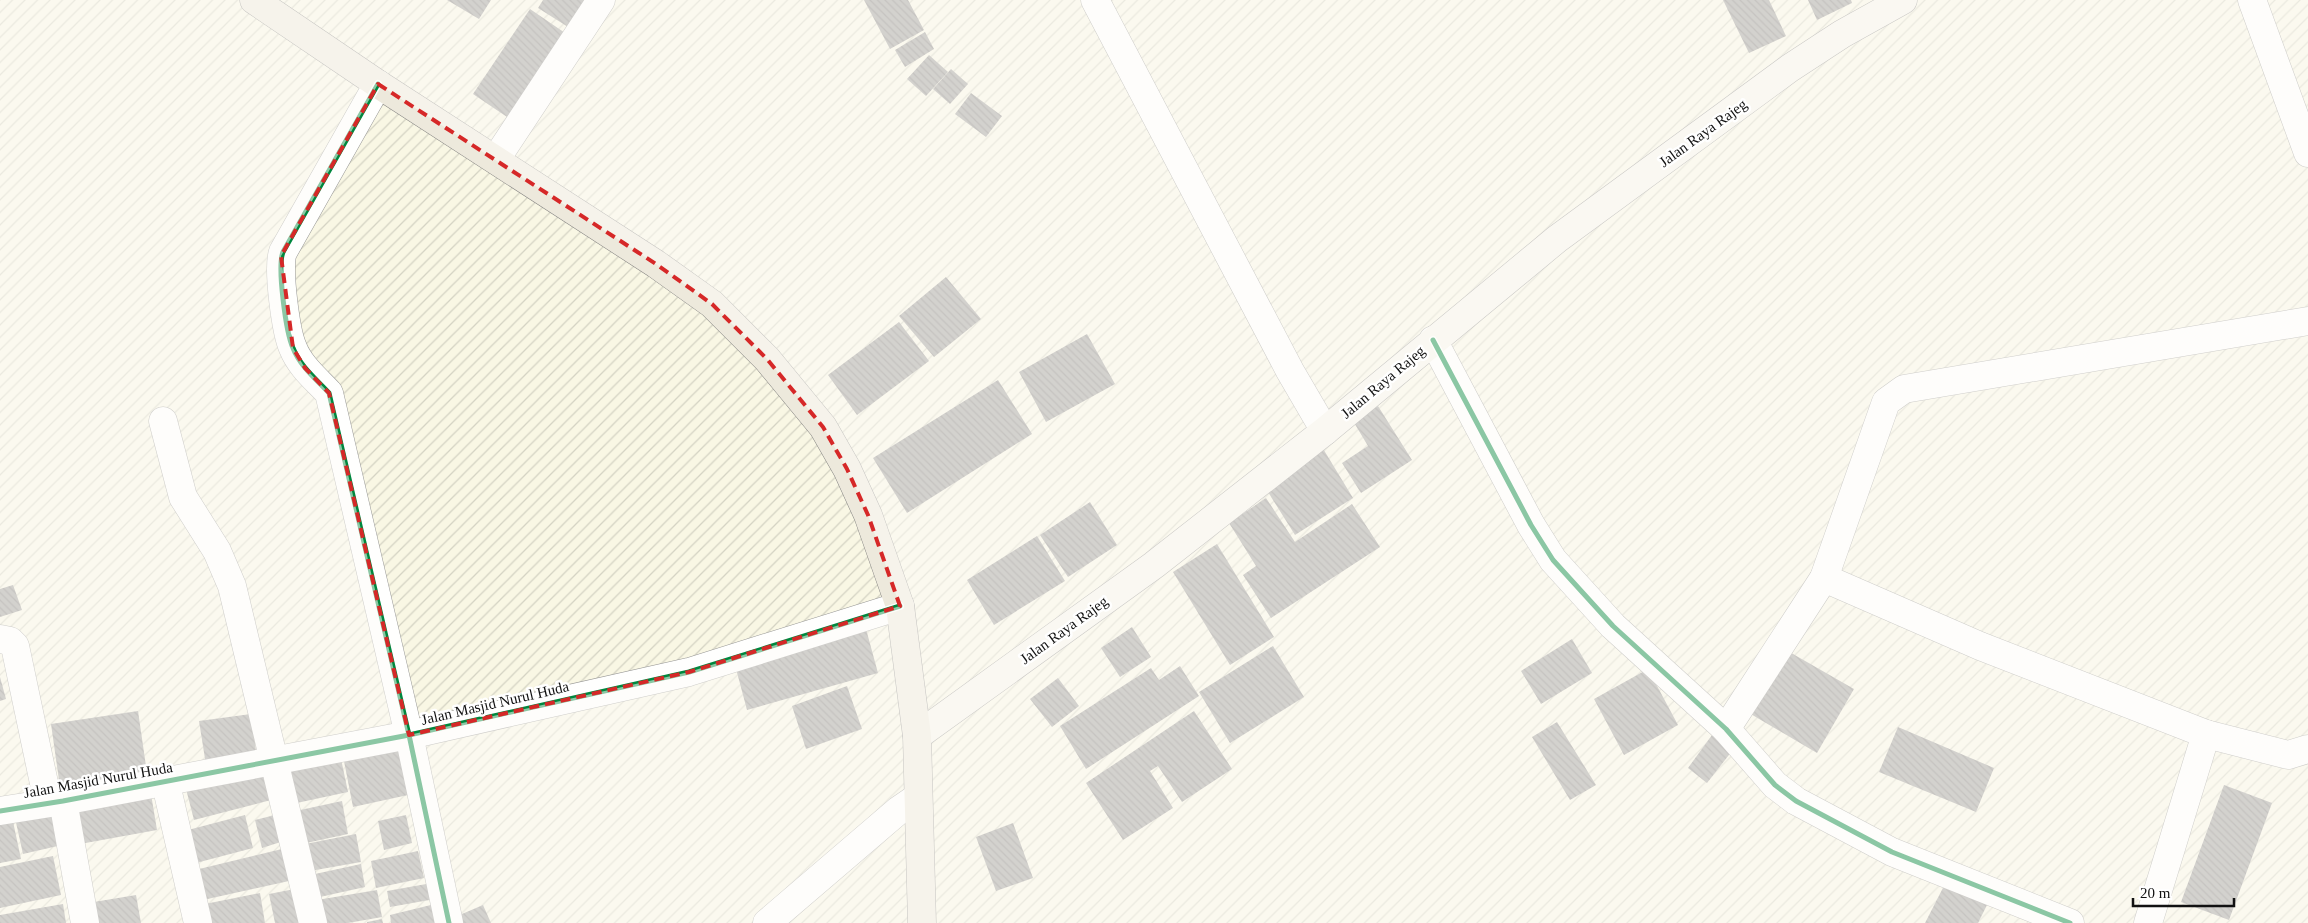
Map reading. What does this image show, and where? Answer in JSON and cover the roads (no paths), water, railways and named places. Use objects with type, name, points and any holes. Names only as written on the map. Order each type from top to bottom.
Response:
[{"type":"main road","name":"Jalan Raya Rajeg","points":[[917,736],[1154,565],[1325,431],[1557,239],[1790,68],[1842,34],[1903,0]]},
{"type":"main road","points":[[261,2],[378,84],[656,264],[704,299],[768,358],[822,427],[847,470],[868,515],[900,606],[917,736],[922,923]]},
{"type":"street","points":[[496,159],[601,0]]},
{"type":"street","points":[[1095,0],[1290,371],[1325,431]]},
{"type":"street","points":[[2252,0],[2308,153]]},
{"type":"street","points":[[378,84],[282,252],[281,277],[289,336],[293,348],[305,368],[329,393],[409,736],[449,923]]},
{"type":"street","points":[[1726,729],[1824,578],[1886,402],[1904,389],[2308,321]]},
{"type":"street","points":[[1433,340],[1531,525],[1553,560],[1613,626],[1726,729],[1775,785],[1796,801],[1892,852],[2070,923]]},
{"type":"street","points":[[163,421],[183,497],[216,551],[232,586],[313,923]]},
{"type":"street","points":[[1824,578],[1980,646],[2206,734],[2288,756],[2308,748]]},
{"type":"street","name":"Jalan Masjid Nurul Huda","points":[[0,811],[409,736],[689,672],[900,606]]},
{"type":"street","points":[[0,639],[10,641],[15,646],[85,923]]},
{"type":"street","points":[[2148,923],[2206,734]]},
{"type":"street","points":[[165,780],[198,923]]},
{"type":"street","points":[[767,923],[899,810],[918,797]]}]
